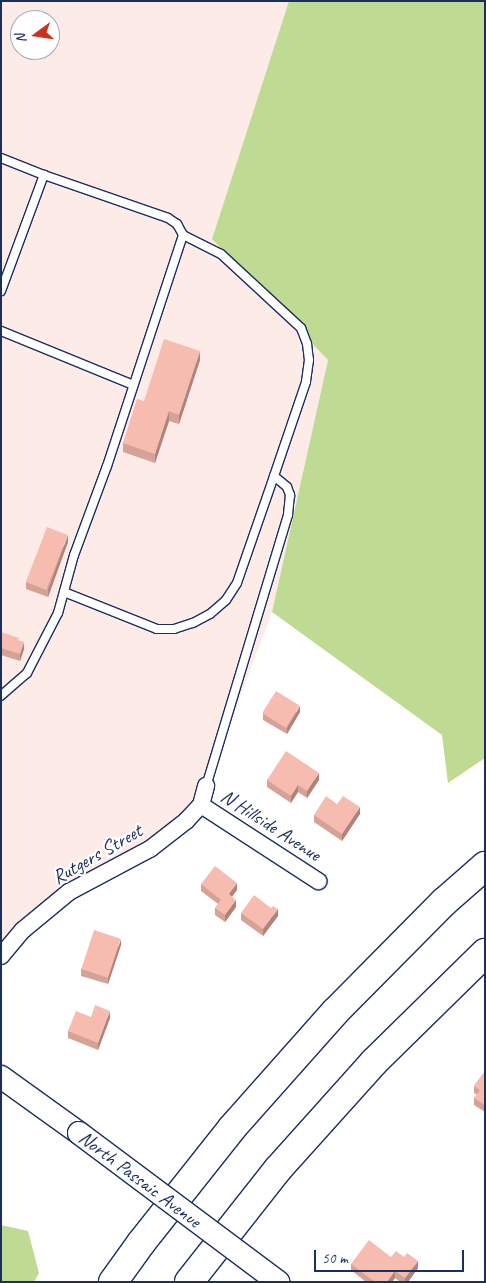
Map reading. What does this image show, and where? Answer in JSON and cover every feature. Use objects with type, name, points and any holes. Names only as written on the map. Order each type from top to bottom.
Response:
[{"type":"highway","points":[[113,1282],[141,1243],[232,1128],[329,1019],[444,902],[485,866]]},
{"type":"highway","points":[[190,1282],[291,1154],[374,1062],[485,953]]},
{"type":"main road","name":"North Passaic Avenue","points":[[1,1077],[278,1282]]},
{"type":"street","name":"Rutgers Street","points":[[1,956],[23,930],[70,892],[150,849],[186,822],[201,805],[206,786]]},
{"type":"street","name":"N Hillside Avenue","points":[[201,805],[318,881]]},
{"type":"lane","points":[[1,158],[168,218],[178,224],[184,235],[221,254],[237,267],[301,328],[307,344],[309,360],[306,382],[237,583],[226,600],[210,614],[193,623],[174,629],[157,628],[64,592]]},
{"type":"lane","points":[[1,291],[44,175]]},
{"type":"lane","points":[[1,696],[27,673],[58,613],[74,555],[184,235]]},
{"type":"lane","points":[[1,331],[133,385]]},
{"type":"lane","points":[[206,786],[288,515],[290,495],[287,487],[274,476]]},
{"type":"shaded area","points":[[1,1],[289,1],[212,239],[328,360],[272,612],[199,808],[99,877],[1,952]]},
{"type":"green space","points":[[289,1],[485,1],[485,758],[448,783],[442,735],[272,612],[328,360],[212,239]]},
{"type":"green space","points":[[1,1225],[28,1231],[39,1273],[34,1282],[1,1282]]},
{"type":"building","points":[[164,339],[200,351],[179,415],[169,411],[155,454],[123,443],[137,399],[144,401]]},
{"type":"building","points":[[47,527],[68,535],[46,590],[26,582]]},
{"type":"building","points":[[1,632],[19,638],[18,640],[24,642],[20,654],[1,648]]},
{"type":"building","points":[[276,691],[300,706],[286,728],[262,713]]},
{"type":"building","points":[[286,751],[319,773],[307,791],[298,785],[291,796],[267,780]]},
{"type":"building","points":[[326,796],[337,804],[343,796],[360,807],[342,834],[314,815]]},
{"type":"building","points":[[215,866],[237,883],[229,894],[236,900],[225,915],[215,908],[221,900],[201,884]]},
{"type":"building","points":[[254,895],[271,908],[273,906],[278,909],[263,929],[241,913]]},
{"type":"building","points":[[94,930],[121,939],[108,978],[81,969]]},
{"type":"building","points":[[95,1005],[110,1011],[98,1043],[68,1031],[76,1011],[91,1017]]},
{"type":"building","points":[[485,1071],[485,1105],[474,1098],[480,1090],[474,1086]]},
{"type":"building","points":[[369,1240],[391,1257],[396,1251],[404,1257],[407,1253],[418,1261],[405,1278],[395,1271],[387,1282],[375,1282],[351,1264]]}]
